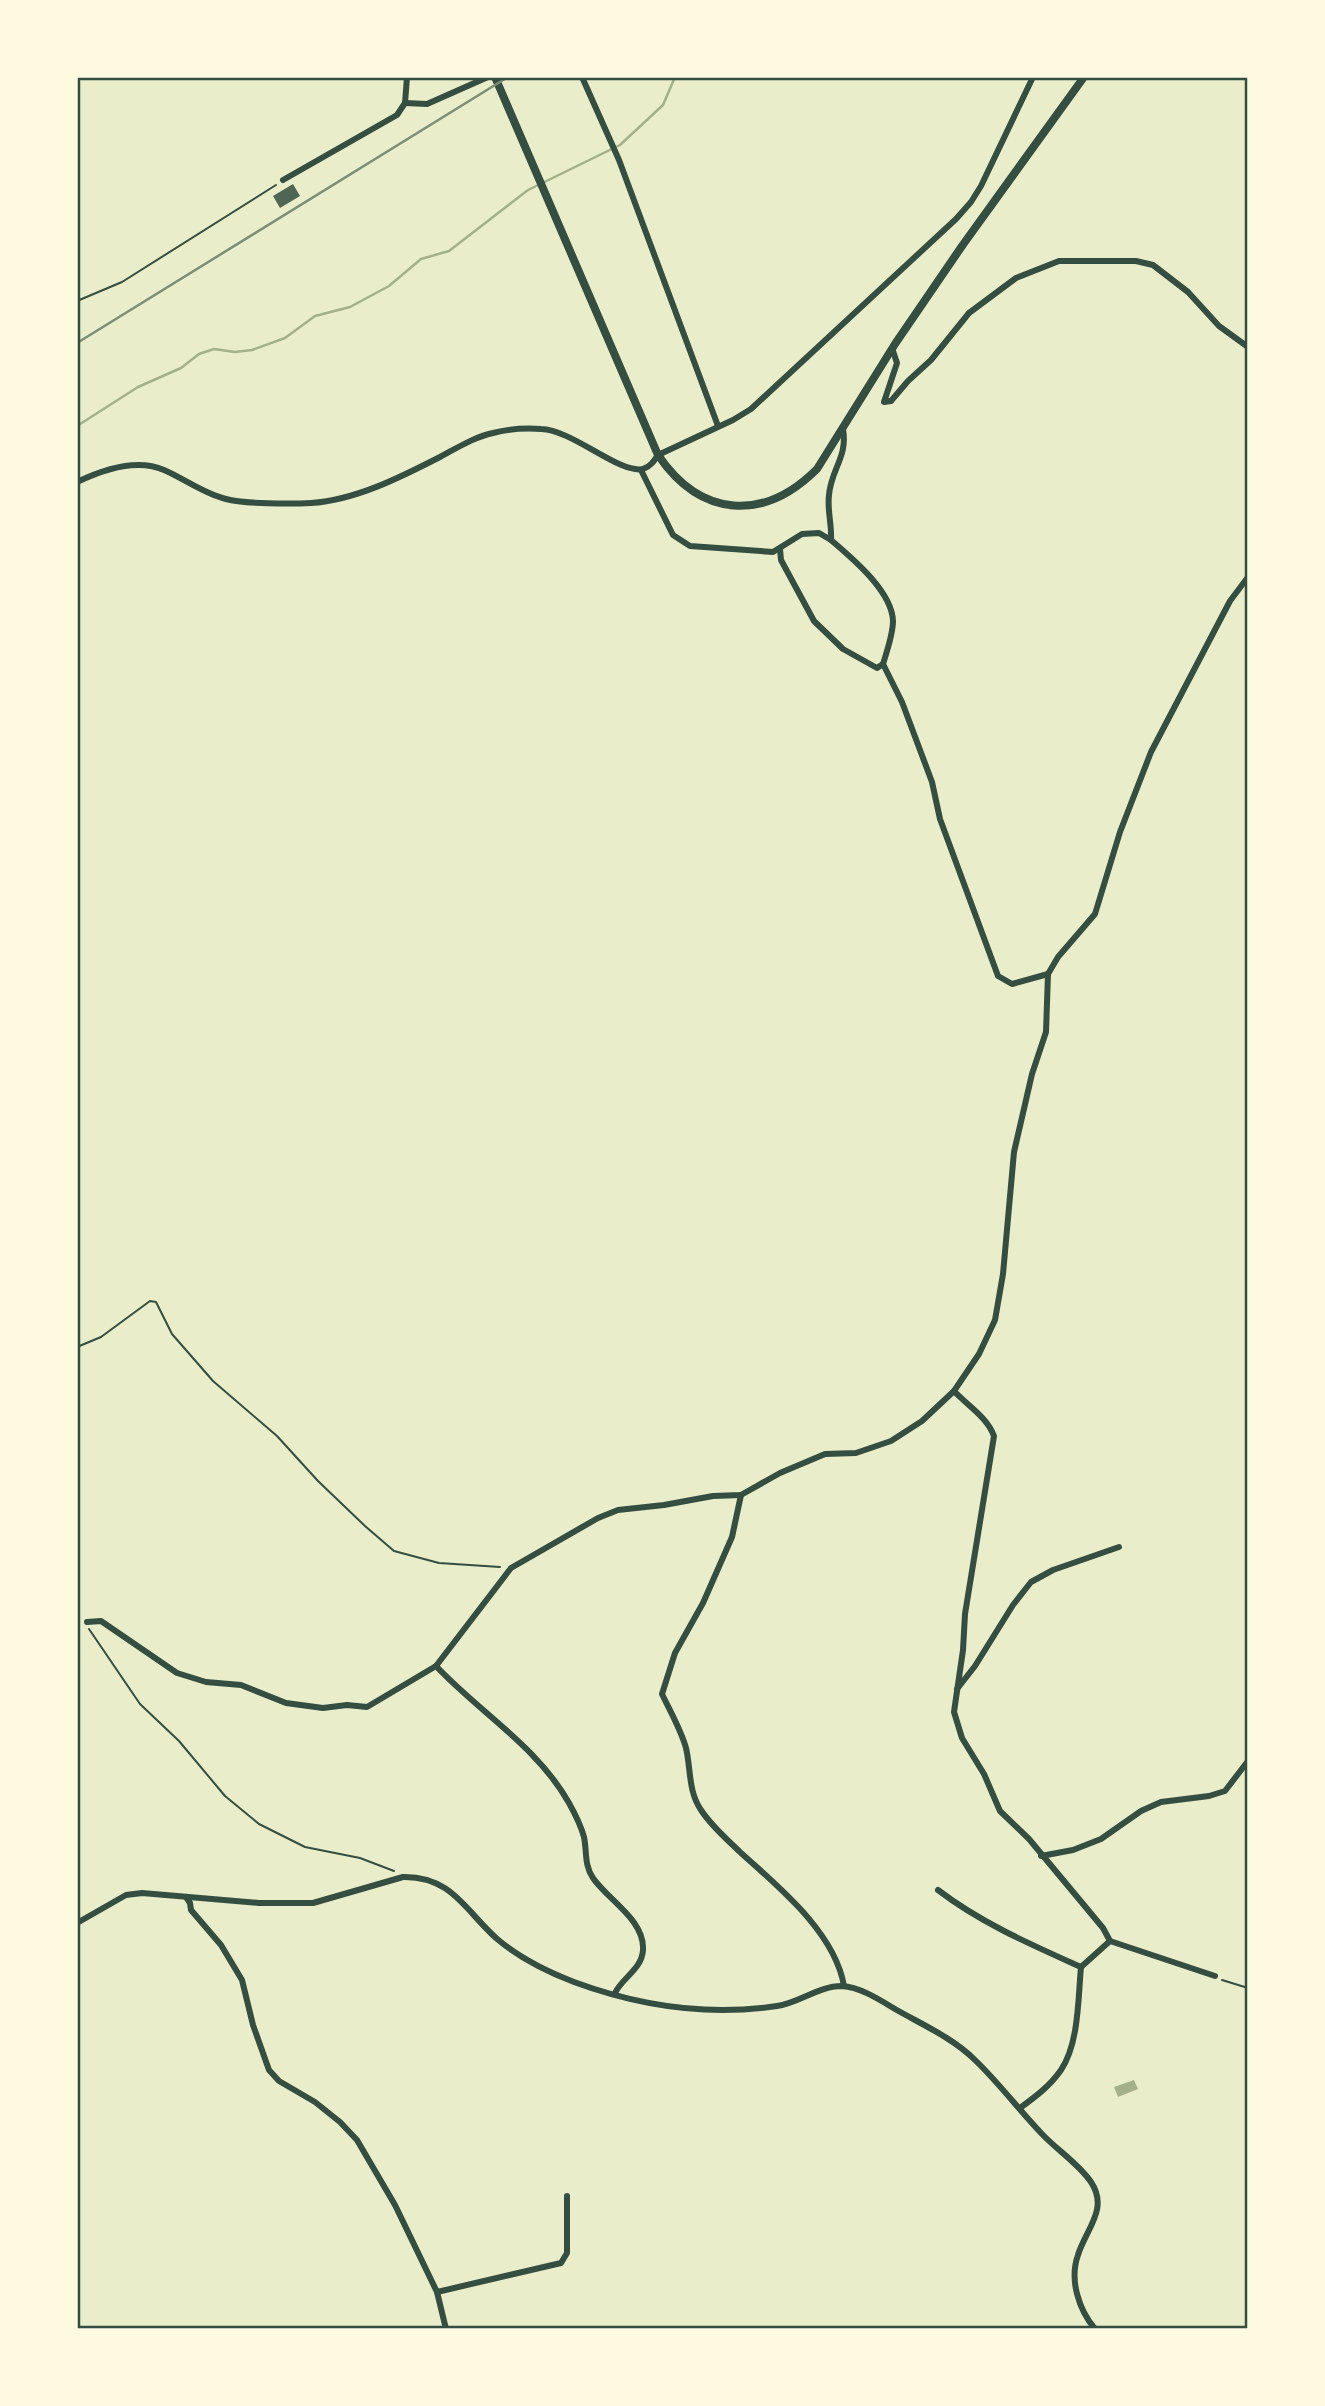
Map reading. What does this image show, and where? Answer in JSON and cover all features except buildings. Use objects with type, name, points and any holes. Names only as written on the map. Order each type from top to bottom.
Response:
[{"type":"main road","points":[[495,77],[658,455],[670,473],[688,489],[703,498],[727,505],[754,505],[773,500],[802,484],[817,469],[892,348],[1084,77]]},
{"type":"street","points":[[283,180],[397,115],[405,103],[407,77]]},
{"type":"street","points":[[405,103],[427,104],[488,77]]},
{"type":"street","points":[[582,77],[619,160],[718,426]]},
{"type":"street","points":[[77,482],[91,475],[135,465],[147,465],[162,469],[229,500],[310,503],[326,501],[399,478],[474,439],[494,432],[523,429],[544,429],[566,434],[618,464],[641,470],[652,464],[658,455],[751,409],[956,219],[981,186],[1033,77]]},
{"type":"street","points":[[892,348],[897,363],[884,401],[891,401],[931,360],[969,313],[1016,278],[1059,261],[1136,261],[1153,265],[1188,292],[1219,326],[1248,347]]},
{"type":"street","points":[[831,540],[828,498],[830,485],[846,444],[843,429]]},
{"type":"street","points":[[641,470],[673,536],[690,546],[773,552],[802,534],[820,533],[855,561],[887,601],[893,621],[883,664],[902,702],[932,782],[940,819],[998,975],[1012,984],[1048,974]]},
{"type":"street","points":[[780,549],[781,560],[814,621],[843,649],[877,668],[883,664]]},
{"type":"street","points":[[87,1622],[101,1621],[177,1673],[206,1682],[241,1685],[286,1703],[323,1708],[347,1705],[367,1707],[436,1666],[511,1568],[598,1518],[618,1510],[713,1496],[741,1495],[780,1473],[825,1454],[856,1453],[891,1441],[922,1421],[954,1391],[979,1354],[995,1320],[1003,1274],[1014,1152],[1032,1074],[1046,1032],[1048,974],[1058,957],[1095,914],[1120,832],[1151,752],[1230,601],[1248,577]]},
{"type":"street","points":[[954,1391],[989,1422],[994,1436],[965,1615],[963,1650],[956,1690],[954,1712],[962,1738],[984,1774],[1000,1811],[1029,1839],[1103,1928],[1110,1941],[1215,1976]]},
{"type":"street","points":[[741,1495],[732,1537],[702,1603],[675,1653],[662,1694],[686,1748],[690,1782],[699,1808],[718,1831],[785,1893],[828,1945],[841,1970],[844,1986]]},
{"type":"street","points":[[956,1690],[1031,1582],[1053,1570],[1119,1547]]},
{"type":"street","points":[[436,1666],[459,1692],[505,1728],[549,1774],[568,1802],[584,1836],[586,1862],[592,1877],[636,1926],[643,1940],[643,1953],[631,1975],[618,1986],[615,1993]]},
{"type":"street","points":[[1041,1856],[1073,1850],[1101,1839],[1141,1811],[1161,1802],[1209,1796],[1225,1791],[1248,1761]]},
{"type":"street","points":[[77,1923],[126,1895],[142,1893],[259,1903],[313,1903],[403,1877],[417,1877],[440,1884],[454,1893],[497,1938],[516,1953],[554,1974],[576,1983],[665,2007],[721,2011],[780,2006],[827,1987],[844,1986],[874,1996],[973,2058],[1040,2132],[1090,2181],[1099,2198],[1097,2215],[1077,2256],[1074,2276],[1078,2296],[1088,2320],[1095,2329]]},
{"type":"street","points":[[938,1891],[959,1906],[1015,1937],[1080,1967]]},
{"type":"street","points":[[186,1897],[191,1910],[221,1945],[242,1980],[253,2025],[269,2070],[279,2081],[315,2102],[341,2122],[356,2140],[395,2204],[437,2292],[446,2329]]},
{"type":"street","points":[[1020,2108],[1041,2093],[1062,2069],[1075,2032],[1080,1967],[1110,1941]]},
{"type":"street","points":[[437,2292],[561,2263],[567,2253],[567,2196]]},
{"type":"path","points":[[77,301],[122,282],[283,180]]},
{"type":"path","points":[[77,1347],[101,1337],[150,1301],[156,1302],[172,1334],[213,1381],[277,1436],[318,1481],[394,1551],[439,1563],[511,1568]]},
{"type":"path","points":[[87,1622],[90,1632],[140,1704],[179,1741],[225,1796],[259,1824],[305,1847],[360,1858],[403,1877]]},
{"type":"path","points":[[1215,1976],[1248,1988]]},
{"type":"shaded area","points":[[1134,2080],[1138,2089],[1118,2097],[1114,2087]]},
{"type":"waterway","points":[[77,426],[138,387],[181,368],[199,354],[214,349],[235,352],[252,350],[285,338],[315,316],[350,307],[389,286],[421,259],[449,251],[528,190],[620,145],[663,105],[675,77]]},
{"type":"railway","points":[[77,343],[508,77]]}]
